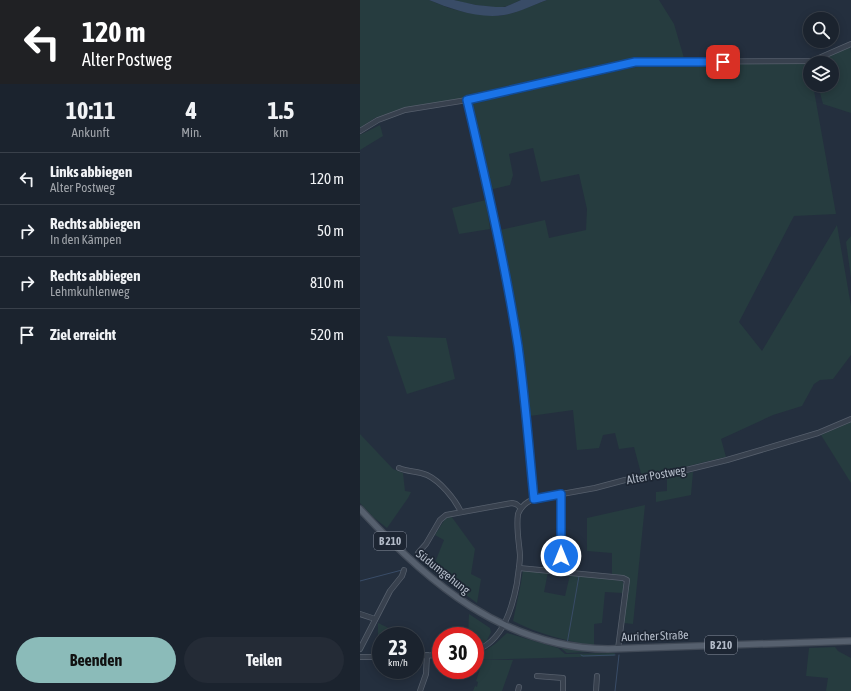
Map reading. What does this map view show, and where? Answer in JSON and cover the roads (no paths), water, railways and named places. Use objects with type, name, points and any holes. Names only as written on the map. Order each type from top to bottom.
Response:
[{"type":"main road","name":"Südumgehung","points":[[360,509],[411,561],[438,584],[471,607],[504,624]]},
{"type":"main road","name":"Auricher Straße","points":[[504,624],[527,635],[561,644],[584,648],[618,649],[851,641]]},
{"type":"street","points":[[360,131],[378,120],[405,110],[467,100],[635,62],[812,61],[851,44]]},
{"type":"street","points":[[467,100],[494,218],[518,345],[527,414],[534,499]]},
{"type":"street","name":"Alter Postweg","points":[[521,508],[534,499],[595,488],[625,480],[682,471],[727,460],[818,433],[851,419]]},
{"type":"street","points":[[399,468],[423,474],[432,478],[452,498],[461,512]]},
{"type":"street","points":[[561,494],[561,571]]},
{"type":"street","points":[[418,553],[426,544],[443,517],[461,512],[512,503],[521,508],[518,519],[520,556],[519,568],[512,606],[504,624],[491,642],[484,646]]},
{"type":"street","points":[[519,568],[561,571],[623,578],[627,580],[618,649]]},
{"type":"street","points":[[360,649],[390,590],[402,576],[404,570]]},
{"type":"street","points":[[360,614],[375,619]]},
{"type":"street","points":[[424,655],[432,655]]},
{"type":"street","points":[[420,691],[426,674],[427,655]]},
{"type":"street","points":[[360,658],[372,657]]},
{"type":"street","points":[[537,676],[564,678],[563,691]]},
{"type":"street","points":[[596,691],[597,676]]},
{"type":"water","points":[[429,0],[454,0],[476,5],[505,7],[521,0],[547,0],[515,13],[485,16],[446,7]]},
{"type":"waterway","points":[[360,581],[402,570]]},
{"type":"waterway","points":[[567,644],[579,576]]},
{"type":"waterway","points":[[581,655],[615,655]]},
{"type":"waterway","points":[[615,691],[619,655]]}]
